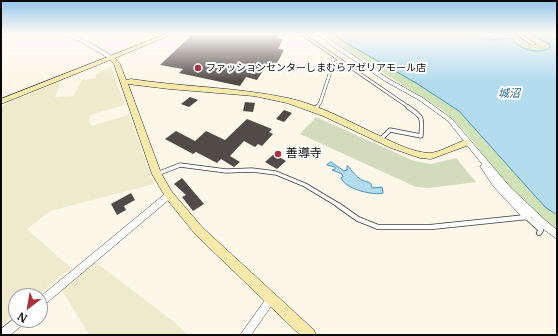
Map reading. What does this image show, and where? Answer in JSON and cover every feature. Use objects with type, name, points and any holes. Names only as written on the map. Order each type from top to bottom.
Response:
[{"type":"street","points":[[99,50],[112,58],[117,64],[157,174],[169,195],[199,231],[309,335]]},
{"type":"street","points":[[1,102],[132,50]]},
{"type":"street","points":[[341,50],[387,80],[420,99],[450,120],[508,190],[542,223],[557,235]]},
{"type":"street","points":[[124,82],[131,81],[169,87],[254,94],[289,101],[315,110],[409,152],[426,156],[441,153],[466,143],[497,185],[527,217]]},
{"type":"street","points":[[48,296],[169,195]]},
{"type":"street","points":[[245,335],[272,299]]},
{"type":"street","points":[[2,335],[10,328]]},
{"type":"lane","points":[[323,50],[420,115],[422,118],[421,136],[390,130],[380,140]]},
{"type":"lane","points":[[315,110],[320,103],[333,64],[338,61]]},
{"type":"lane","points":[[157,174],[180,165],[226,171],[252,170],[276,173],[306,185],[358,219],[378,227],[432,227],[527,217],[539,227],[541,230],[539,233]]},
{"type":"shaded area","points":[[111,67],[125,105],[89,115],[91,126],[129,115],[154,184],[50,211],[27,229],[71,268],[47,288],[8,288],[8,320],[1,326],[1,106],[62,80],[55,97],[73,96],[82,80],[96,78],[96,73]]},
{"type":"shaded area","points":[[94,261],[173,321],[188,335],[89,335],[62,290]]},
{"type":"green space","points":[[347,50],[358,50],[416,83],[459,111],[545,207],[557,215],[557,231],[511,189],[450,116]]},
{"type":"green space","points":[[316,117],[414,161],[431,164],[456,158],[476,182],[429,188],[416,187],[300,134]]},
{"type":"water","name":"城沼","points":[[358,50],[530,50],[541,51],[557,50],[557,215],[545,207],[459,111],[416,83]]},
{"type":"water","points":[[331,162],[344,171],[347,170],[348,166],[354,174],[371,184],[372,188],[382,187],[383,193],[379,194],[360,191],[348,185],[341,178],[343,177],[342,174],[332,170],[335,169],[335,167],[327,165]]},
{"type":"building","points":[[176,50],[284,50],[276,65],[268,63],[257,80],[246,77],[240,86],[179,73],[183,69],[160,65]]},
{"type":"building","points":[[190,97],[198,100],[189,107],[181,104]]},
{"type":"building","points":[[245,102],[255,103],[253,112],[243,111]]},
{"type":"building","points":[[284,110],[292,113],[284,122],[276,119]]},
{"type":"building","points":[[247,119],[272,129],[269,132],[273,134],[262,146],[258,144],[255,147],[244,141],[230,156],[240,162],[234,167],[221,159],[217,163],[196,152],[193,154],[165,139],[176,131],[195,141],[206,131],[225,140]]},
{"type":"building","points":[[274,154],[286,161],[277,169],[265,162]]},
{"type":"building","points":[[182,178],[204,204],[193,211],[182,197],[186,195],[174,184]]},
{"type":"building","points":[[131,193],[135,200],[124,206],[126,210],[117,215],[111,204]]},
{"type":"place","name":"ファッションセンターしまむらアゼリアモール店","points":[[198,68]]},
{"type":"place","name":"善導寺","points":[[278,154]]}]
